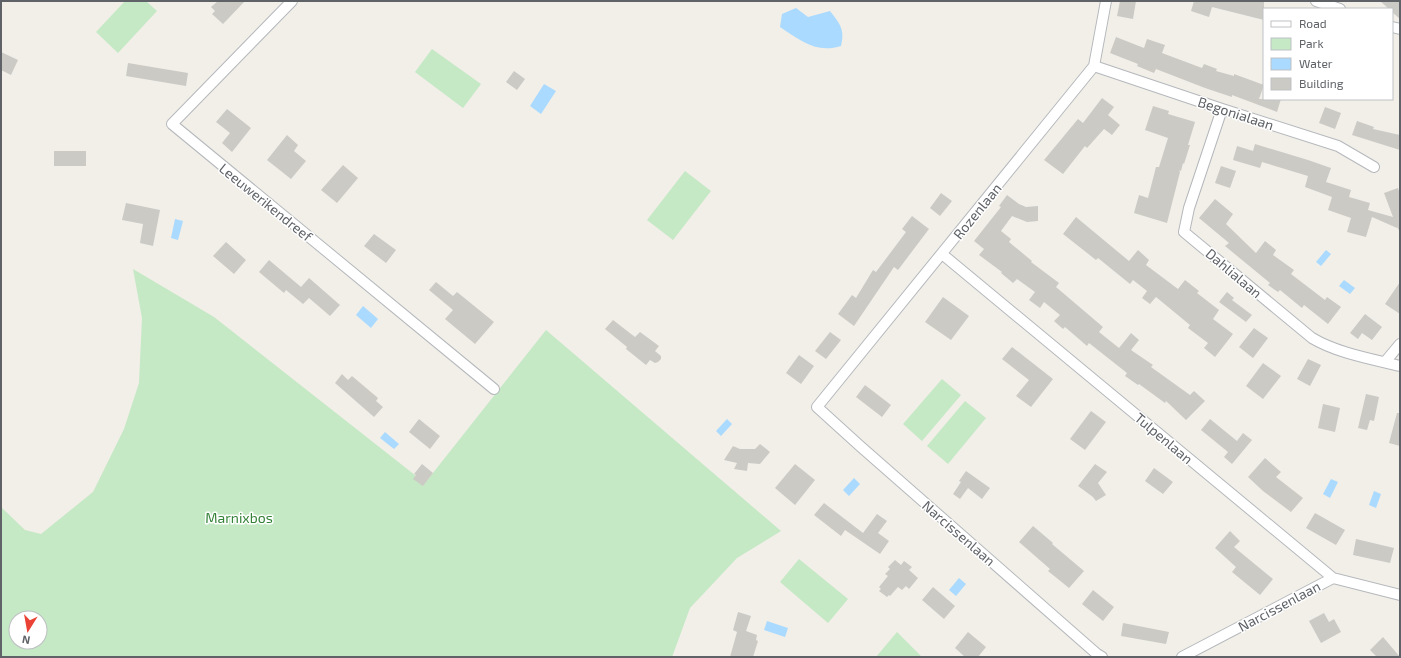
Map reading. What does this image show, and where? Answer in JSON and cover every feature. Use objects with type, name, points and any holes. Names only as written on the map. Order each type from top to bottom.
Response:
[{"type":"street","name":"Leeuwerikendreef","points":[[292,1],[172,124],[494,390]]},
{"type":"street","name":"Rozenlaan","points":[[817,407],[1094,66],[1106,1]]},
{"type":"street","points":[[1316,1],[1337,8]]},
{"type":"street","name":"Begonialaan","points":[[1094,66],[1338,146],[1374,166]]},
{"type":"street","name":"Dahlialaan","points":[[1222,109],[1189,208],[1184,232],[1312,338],[1333,348],[1400,366]]},
{"type":"street","name":"Tulpenlaan","points":[[942,254],[1333,578],[1400,596]]},
{"type":"street","points":[[1385,362],[1400,344]]},
{"type":"street","name":"Narcissenlaan","points":[[817,407],[1102,657]]},
{"type":"street","name":"Narcissenlaan","points":[[1182,657],[1333,578]]},
{"type":"green space","points":[[125,1],[146,1],[157,11],[118,53],[96,32]]},
{"type":"green space","points":[[432,49],[481,84],[463,108],[415,72]]},
{"type":"green space","points":[[685,171],[711,191],[673,240],[647,220]]},
{"type":"green space","name":"Marnixbos","points":[[133,269],[214,317],[425,483],[546,330],[781,531],[737,558],[690,608],[672,657],[1,657],[1,507],[25,530],[41,534],[93,492],[124,429],[139,383],[142,318]]},
{"type":"green space","points":[[942,379],[961,395],[922,441],[903,424]]},
{"type":"green space","points":[[965,401],[986,418],[948,464],[927,446]]},
{"type":"green space","points":[[799,559],[848,599],[828,623],[780,582]]},
{"type":"green space","points":[[897,632],[922,657],[876,657]]},
{"type":"water","points":[[796,8],[808,17],[830,11],[841,27],[841,46],[832,48],[816,47],[801,41],[780,27],[782,14]]},
{"type":"water","points":[[544,84],[556,91],[541,114],[530,106]]},
{"type":"water","points":[[175,219],[183,221],[178,240],[171,238]]},
{"type":"water","points":[[1326,250],[1331,254],[1321,266],[1316,262]]},
{"type":"water","points":[[1344,280],[1355,288],[1350,294],[1339,286]]},
{"type":"water","points":[[363,306],[378,319],[371,328],[356,315]]},
{"type":"water","points":[[727,419],[732,424],[721,436],[716,431]]},
{"type":"water","points":[[385,432],[399,444],[394,449],[380,438]]},
{"type":"water","points":[[854,478],[860,484],[849,496],[843,490]]},
{"type":"water","points":[[1331,479],[1338,482],[1330,498],[1323,494]]},
{"type":"water","points":[[1374,491],[1381,494],[1376,508],[1369,505]]},
{"type":"water","points":[[959,578],[966,584],[956,596],[949,590]]},
{"type":"water","points":[[767,621],[788,628],[785,637],[764,630]]},
{"type":"building","points":[[218,1],[245,1],[223,24],[212,14],[215,11],[211,7]]},
{"type":"building","points":[[1120,1],[1136,1],[1133,19],[1117,16]]},
{"type":"building","points":[[1194,1],[1264,1],[1263,20],[1212,7],[1209,17],[1191,11]]},
{"type":"building","points":[[1380,1],[1400,1],[1400,19],[1393,13],[1393,8],[1388,8]]},
{"type":"building","points":[[1116,37],[1144,48],[1147,39],[1165,45],[1162,53],[1202,68],[1204,64],[1217,69],[1216,71],[1234,76],[1234,74],[1263,85],[1259,99],[1281,100],[1277,112],[1232,95],[1232,97],[1205,88],[1156,69],[1154,73],[1137,66],[1138,64],[1110,53]]},
{"type":"building","points":[[1,52],[18,60],[11,75],[1,70]]},
{"type":"building","points":[[128,63],[188,73],[186,86],[126,76]]},
{"type":"building","points":[[514,71],[525,79],[517,90],[506,82]]},
{"type":"building","points":[[1102,98],[1114,107],[1108,115],[1120,125],[1112,135],[1104,129],[1087,148],[1085,146],[1063,174],[1044,160],[1078,119],[1083,123]]},
{"type":"building","points":[[1153,106],[1169,111],[1168,114],[1195,122],[1184,164],[1183,163],[1181,171],[1179,170],[1180,172],[1167,223],[1134,213],[1139,195],[1148,198],[1156,167],[1159,167],[1168,138],[1145,130]]},
{"type":"building","points":[[1325,107],[1341,113],[1335,129],[1319,123]]},
{"type":"building","points":[[227,109],[251,128],[232,152],[222,143],[230,133],[216,122]]},
{"type":"building","points":[[1357,121],[1374,127],[1373,129],[1400,135],[1400,150],[1352,135]]},
{"type":"building","points":[[287,135],[298,145],[294,151],[306,161],[291,179],[267,160]]},
{"type":"building","points":[[1255,144],[1331,168],[1326,182],[1351,190],[1349,197],[1370,203],[1368,210],[1393,217],[1384,193],[1398,188],[1400,194],[1400,232],[1397,227],[1372,217],[1366,237],[1347,232],[1351,218],[1328,210],[1332,197],[1305,187],[1308,176],[1262,162],[1260,168],[1233,160],[1237,146],[1253,151]]},
{"type":"building","points":[[54,151],[86,151],[86,166],[54,166]]},
{"type":"building","points":[[343,165],[358,178],[337,203],[321,190]]},
{"type":"building","points":[[1221,166],[1236,171],[1230,188],[1215,183]]},
{"type":"building","points":[[941,193],[952,201],[940,216],[930,208]]},
{"type":"building","points":[[1007,195],[1019,204],[1026,207],[1038,206],[1038,221],[1027,222],[1012,216],[1001,231],[1011,239],[1009,242],[1032,261],[1031,262],[1059,283],[1056,287],[1103,327],[1099,332],[1119,348],[1131,333],[1139,340],[1131,350],[1153,365],[1151,367],[1190,395],[1194,391],[1205,401],[1186,420],[1166,401],[1165,403],[1139,384],[1138,385],[1125,376],[1127,373],[1089,343],[1087,346],[1065,327],[1063,329],[1054,321],[1060,315],[1044,302],[1040,308],[1029,300],[1035,292],[1017,279],[1013,283],[1001,273],[1002,272],[979,255],[984,249],[974,241],[1001,207],[999,206]]},
{"type":"building","points":[[1215,199],[1233,214],[1226,224],[1256,253],[1265,241],[1276,250],[1273,255],[1294,270],[1291,274],[1325,300],[1327,297],[1341,307],[1328,324],[1304,305],[1302,308],[1280,290],[1278,292],[1268,285],[1270,283],[1225,246],[1229,243],[1199,218]]},
{"type":"building","points":[[126,203],[160,210],[153,246],[140,243],[143,224],[122,220]]},
{"type":"building","points":[[912,216],[929,229],[898,270],[894,267],[854,326],[838,314],[852,295],[856,298],[873,270],[876,272],[906,232],[902,229]]},
{"type":"building","points":[[1076,217],[1129,261],[1138,250],[1149,260],[1146,265],[1178,289],[1185,280],[1199,291],[1197,293],[1219,310],[1213,319],[1233,334],[1215,357],[1204,348],[1208,343],[1188,328],[1190,325],[1156,297],[1150,304],[1142,298],[1147,291],[1133,280],[1130,284],[1098,258],[1096,260],[1063,234]]},
{"type":"building","points":[[374,234],[396,250],[386,263],[364,246]]},
{"type":"building","points":[[226,242],[246,260],[234,274],[213,256]]},
{"type":"building","points":[[269,260],[301,287],[309,278],[340,305],[330,316],[309,298],[303,304],[286,290],[284,293],[259,272]]},
{"type":"building","points":[[436,282],[453,296],[457,292],[494,322],[475,344],[445,319],[453,310],[429,290]]},
{"type":"building","points":[[1400,282],[1400,314],[1385,304]]},
{"type":"building","points":[[1227,292],[1234,298],[1232,300],[1252,315],[1246,322],[1219,302]]},
{"type":"building","points":[[943,297],[969,316],[951,340],[925,322]]},
{"type":"building","points":[[1365,314],[1382,327],[1372,340],[1362,333],[1358,339],[1350,333]]},
{"type":"building","points":[[613,320],[635,337],[640,332],[659,346],[655,351],[661,356],[661,359],[655,363],[650,360],[646,365],[626,349],[627,347],[605,329]]},
{"type":"building","points":[[1254,328],[1268,338],[1253,358],[1239,347]]},
{"type":"building","points":[[830,332],[841,340],[826,359],[815,351]]},
{"type":"building","points":[[1012,347],[1053,379],[1031,407],[1016,396],[1029,380],[1002,359]]},
{"type":"building","points":[[799,355],[814,366],[801,384],[786,373]]},
{"type":"building","points":[[1308,359],[1321,365],[1310,386],[1297,379]]},
{"type":"building","points":[[1263,363],[1281,376],[1263,399],[1246,386]]},
{"type":"building","points":[[342,374],[348,380],[352,376],[378,398],[376,401],[383,407],[374,417],[335,383]]},
{"type":"building","points":[[865,385],[891,405],[882,417],[856,397]]},
{"type":"building","points":[[1366,394],[1379,397],[1374,421],[1370,420],[1367,430],[1358,428]]},
{"type":"building","points":[[1323,404],[1340,408],[1335,432],[1318,428]]},
{"type":"building","points":[[1091,411],[1106,422],[1085,450],[1070,439]]},
{"type":"building","points":[[1397,413],[1400,413],[1400,446],[1389,443]]},
{"type":"building","points":[[419,419],[440,436],[430,449],[409,432]]},
{"type":"building","points":[[1210,419],[1237,441],[1243,433],[1252,440],[1232,464],[1224,457],[1228,452],[1201,430]]},
{"type":"building","points":[[760,444],[770,452],[760,464],[748,463],[747,471],[734,469],[737,463],[724,460],[733,446],[740,449],[755,449]]},
{"type":"building","points":[[1265,458],[1281,472],[1276,477],[1303,498],[1291,512],[1263,491],[1248,477]]},
{"type":"building","points":[[422,464],[433,473],[423,486],[413,479],[416,475],[414,474]]},
{"type":"building","points":[[795,464],[815,480],[795,505],[775,488]]},
{"type":"building","points":[[1095,464],[1107,472],[1098,483],[1106,495],[1096,501],[1078,486]]},
{"type":"building","points":[[1154,468],[1173,482],[1163,494],[1145,481]]},
{"type":"building","points":[[966,471],[990,488],[982,499],[968,488],[960,499],[953,494]]},
{"type":"building","points":[[824,503],[863,533],[877,514],[887,521],[878,533],[889,541],[880,554],[845,530],[841,536],[814,515]]},
{"type":"building","points":[[1315,513],[1345,530],[1336,545],[1306,528]]},
{"type":"building","points":[[1033,526],[1084,571],[1069,588],[1048,571],[1050,569],[1019,542]]},
{"type":"building","points":[[1230,531],[1240,541],[1234,547],[1273,579],[1260,595],[1232,572],[1236,567],[1215,548]]},
{"type":"building","points":[[1356,539],[1394,548],[1390,563],[1353,555]]},
{"type":"building","points":[[895,560],[901,565],[904,561],[912,567],[909,570],[918,578],[909,589],[906,586],[902,590],[898,587],[890,596],[889,595],[887,597],[879,591],[881,589],[879,587],[888,576],[885,574],[890,569],[888,567]]},
{"type":"building","points":[[933,587],[955,606],[944,619],[922,600]]},
{"type":"building","points":[[1093,590],[1114,607],[1103,621],[1082,604]]},
{"type":"building","points":[[738,612],[751,616],[746,631],[757,635],[756,640],[758,641],[753,657],[730,657],[737,632],[733,630]]},
{"type":"building","points":[[1324,613],[1329,622],[1334,619],[1341,632],[1321,643],[1309,621]]},
{"type":"building","points":[[1123,623],[1169,632],[1166,644],[1121,636]]},
{"type":"building","points":[[968,632],[986,647],[978,657],[965,657],[955,648]]},
{"type":"building","points":[[1383,637],[1400,657],[1377,657],[1370,650]]}]
